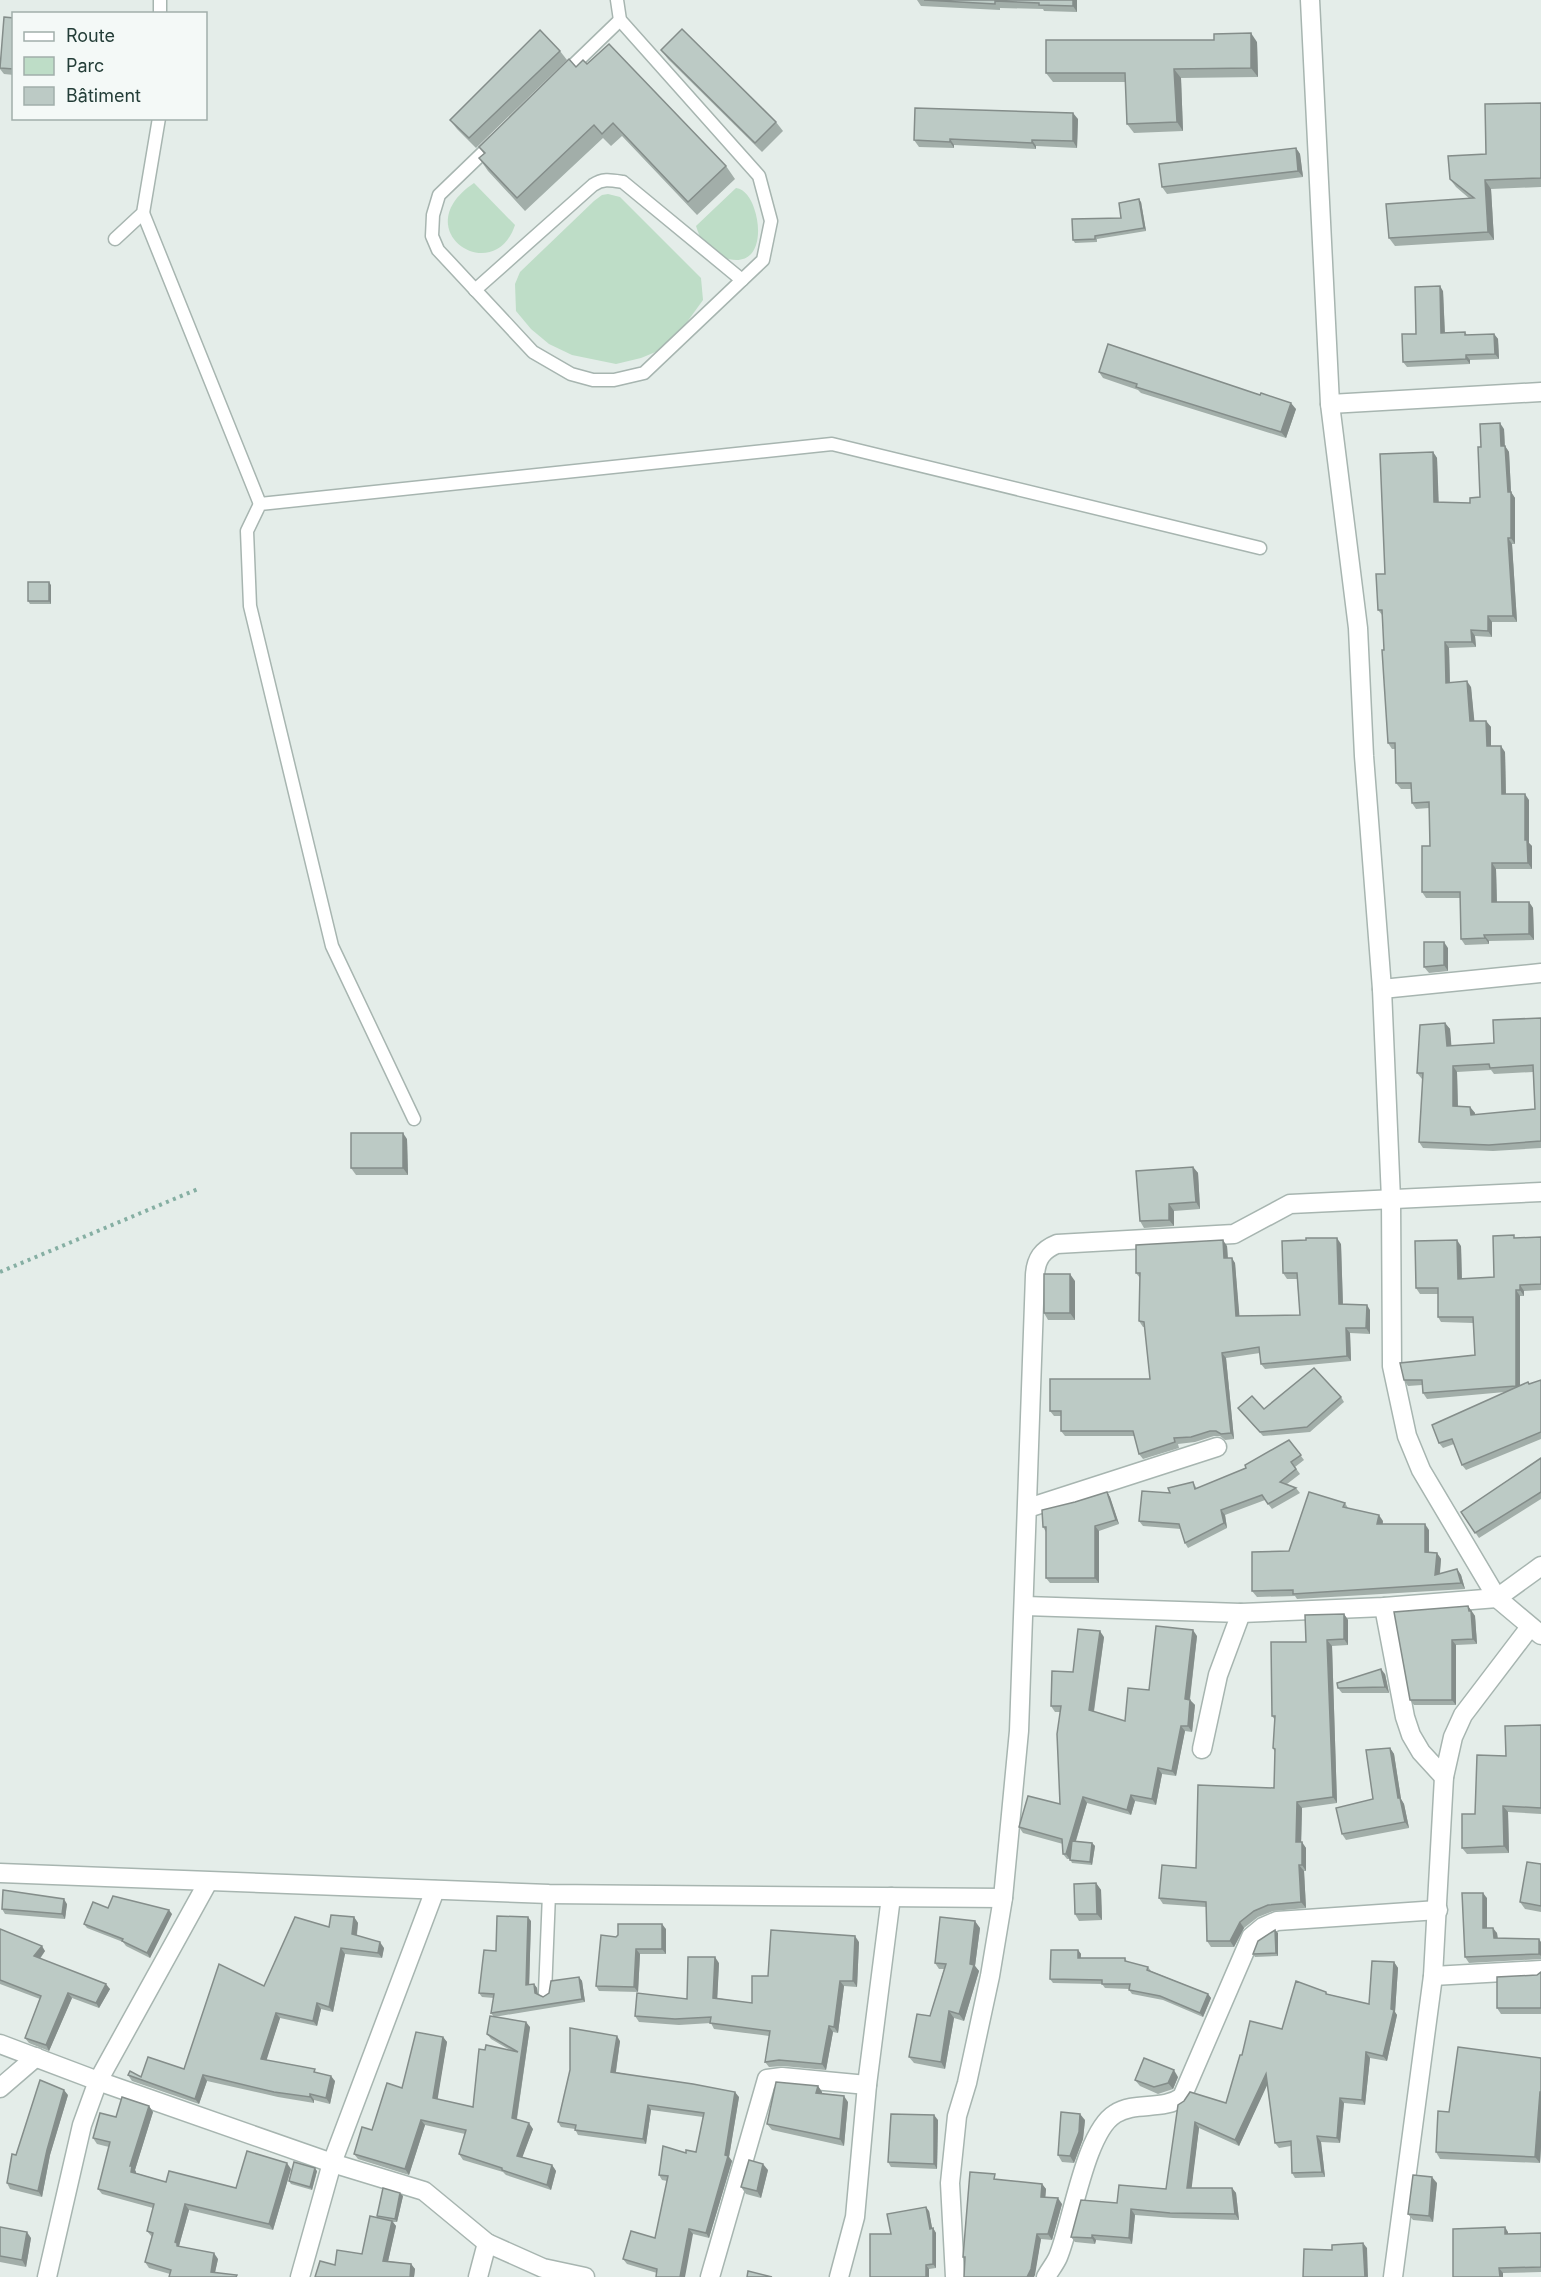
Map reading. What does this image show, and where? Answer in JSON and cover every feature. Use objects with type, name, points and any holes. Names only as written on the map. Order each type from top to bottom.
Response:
[{"type":"street","points":[[1310,0],[1330,404],[1358,628],[1364,756],[1382,989],[1391,1199],[1392,1366],[1407,1436],[1421,1470],[1497,1598],[1535,1631],[1463,1715],[1453,1737],[1444,1777],[1433,1976],[1393,2277]]},
{"type":"street","points":[[1330,404],[1541,392]]},
{"type":"street","points":[[1382,989],[1541,974]]},
{"type":"street","points":[[955,2277],[950,2183],[957,2116],[967,2083],[990,1976],[1003,1898],[1019,1731],[1035,1275],[1040,1257],[1047,1248],[1057,1244],[1234,1234],[1290,1204],[1541,1192]]},
{"type":"street","points":[[1028,1508],[1217,1447]]},
{"type":"street","points":[[1025,1606],[1240,1613],[1384,1607],[1497,1598],[1541,1566]]},
{"type":"street","points":[[1384,1607],[1405,1717],[1411,1735],[1421,1752],[1444,1777]]},
{"type":"street","points":[[1202,1749],[1218,1675],[1240,1613]]},
{"type":"street","points":[[0,1873],[549,1894],[1003,1898]]},
{"type":"street","points":[[47,2277],[82,2125],[98,2081],[208,1882]]},
{"type":"street","points":[[300,2277],[332,2163],[435,1890]]},
{"type":"street","points":[[839,2277],[855,2217],[867,2085],[891,1897]]},
{"type":"street","points":[[1046,2277],[1057,2258],[1087,2162],[1104,2125],[1114,2114],[1124,2110],[1168,2104],[1182,2097],[1251,1937],[1263,1927],[1277,1921],[1438,1910]]},
{"type":"street","points":[[1433,1976],[1541,1970]]},
{"type":"street","points":[[0,2044],[332,2163],[424,2191],[487,2243],[543,2268],[585,2277]]},
{"type":"street","points":[[0,2088],[36,2057]]},
{"type":"street","points":[[710,2277],[767,2079],[782,2077],[867,2085]]},
{"type":"street","points":[[478,2277],[487,2243]]},
{"type":"lane","points":[[505,131],[439,195],[433,215],[432,237],[438,250],[533,352],[572,374],[593,380],[614,380],[644,373],[763,260],[771,221],[759,176],[620,20],[617,0]]},
{"type":"lane","points":[[554,83],[620,20]]},
{"type":"lane","points":[[159,120],[144,213],[260,504],[247,531],[250,606],[332,946],[414,1119]]},
{"type":"lane","points":[[476,290],[600,180],[622,182],[742,280]]},
{"type":"lane","points":[[115,239],[144,213]]},
{"type":"lane","points":[[260,504],[832,444],[1260,548]]},
{"type":"lane","points":[[544,1993],[549,1894]]},
{"type":"path","points":[[0,1272],[198,1189]]},
{"type":"green space","points":[[474,183],[515,225],[504,243],[490,252],[474,252],[460,246],[451,234],[448,218],[455,201]]},
{"type":"green space","points":[[736,188],[745,192],[751,201],[757,218],[758,238],[751,254],[744,259],[734,260],[714,253],[701,239],[696,226]]},
{"type":"green space","points":[[608,194],[620,197],[701,278],[703,300],[682,329],[658,351],[616,364],[572,355],[549,344],[531,329],[516,311],[515,284],[520,272],[594,201]]},
{"type":"building","points":[[924,0],[1073,0],[1073,6],[995,1],[995,4]]},
{"type":"building","points":[[4,17],[12,18],[12,69],[0,68]]},
{"type":"building","points":[[682,29],[776,122],[755,143],[661,50]]},
{"type":"building","points":[[540,30],[560,51],[469,138],[450,120]]},
{"type":"building","points":[[1251,33],[1251,68],[1174,69],[1177,122],[1127,124],[1125,73],[1046,73],[1046,40],[1214,40],[1214,34]]},
{"type":"building","points":[[609,44],[726,166],[688,202],[613,123],[602,134],[594,125],[517,198],[479,158],[485,153],[479,147],[569,59],[576,67],[583,60],[587,64]]},
{"type":"building","points":[[1541,103],[1541,178],[1485,180],[1488,232],[1389,238],[1386,204],[1474,198],[1450,179],[1448,156],[1486,154],[1485,104]]},
{"type":"building","points":[[915,108],[1073,113],[1073,141],[1032,140],[1032,143],[950,139],[950,142],[914,140]]},
{"type":"building","points":[[1296,148],[1298,171],[1162,187],[1159,164]]},
{"type":"building","points":[[1139,199],[1144,228],[1095,236],[1095,239],[1073,240],[1072,219],[1121,218],[1119,203]]},
{"type":"building","points":[[1440,286],[1441,333],[1494,334],[1495,354],[1466,355],[1466,359],[1403,362],[1402,334],[1416,334],[1415,287]]},
{"type":"building","points":[[1108,344],[1260,395],[1261,393],[1291,403],[1281,432],[1136,387],[1137,384],[1099,372]]},
{"type":"building","points":[[1500,423],[1501,446],[1505,446],[1508,492],[1511,492],[1511,538],[1508,538],[1513,616],[1488,616],[1488,631],[1471,630],[1472,642],[1445,642],[1446,683],[1467,681],[1470,721],[1486,721],[1487,746],[1501,746],[1502,794],[1525,794],[1525,840],[1527,840],[1528,863],[1492,863],[1492,902],[1529,902],[1529,934],[1484,935],[1485,938],[1461,939],[1460,892],[1422,892],[1422,846],[1430,846],[1429,802],[1412,803],[1411,783],[1396,783],[1395,743],[1388,743],[1382,650],[1384,650],[1382,610],[1378,610],[1376,574],[1385,574],[1380,454],[1433,452],[1434,502],[1470,503],[1470,498],[1480,497],[1478,447],[1481,447],[1480,424]]},
{"type":"building","points":[[28,582],[49,582],[49,601],[28,601]]},
{"type":"building","points":[[1424,942],[1444,942],[1444,965],[1424,967]]},
{"type":"building","points":[[1541,1018],[1541,1141],[1489,1145],[1419,1142],[1423,1073],[1417,1073],[1420,1025],[1445,1023],[1447,1046],[1494,1043],[1493,1020]],"holes":[[[1489,1064],[1490,1068],[1533,1065],[1535,1109],[1471,1115],[1470,1107],[1453,1106],[1453,1066]]]},
{"type":"building","points":[[351,1133],[403,1133],[403,1168],[351,1168]]},
{"type":"building","points":[[1193,1167],[1196,1202],[1169,1204],[1169,1220],[1140,1221],[1136,1171]]},
{"type":"building","points":[[1514,1235],[1514,1238],[1541,1237],[1541,1284],[1520,1285],[1520,1290],[1516,1290],[1516,1386],[1423,1393],[1422,1380],[1404,1380],[1400,1363],[1475,1355],[1473,1317],[1438,1317],[1438,1288],[1416,1288],[1415,1241],[1457,1240],[1458,1279],[1494,1277],[1493,1236]]},
{"type":"building","points":[[1306,1238],[1337,1238],[1339,1304],[1367,1305],[1366,1328],[1346,1328],[1347,1356],[1261,1364],[1259,1347],[1222,1353],[1231,1433],[1221,1434],[1210,1431],[1191,1437],[1174,1438],[1175,1442],[1139,1454],[1133,1431],[1061,1431],[1061,1411],[1050,1411],[1050,1379],[1150,1379],[1144,1322],[1139,1321],[1140,1273],[1136,1273],[1136,1245],[1223,1240],[1224,1258],[1232,1258],[1236,1316],[1300,1315],[1297,1273],[1283,1273],[1282,1241],[1306,1240]]},
{"type":"building","points":[[1044,1274],[1070,1274],[1070,1313],[1044,1313]]},
{"type":"building","points":[[1314,1368],[1341,1397],[1307,1427],[1260,1432],[1238,1408],[1252,1396],[1264,1409]]},
{"type":"building","points":[[1541,1380],[1541,1432],[1462,1465],[1452,1439],[1439,1443],[1432,1425],[1528,1382],[1529,1384]]},
{"type":"building","points":[[1289,1440],[1301,1455],[1291,1462],[1296,1469],[1280,1482],[1296,1488],[1268,1504],[1262,1495],[1221,1510],[1224,1523],[1185,1543],[1179,1524],[1139,1521],[1142,1491],[1170,1493],[1168,1488],[1193,1482],[1195,1489],[1246,1468],[1245,1465]]},
{"type":"building","points":[[1541,1458],[1541,1492],[1475,1533],[1461,1512]]},
{"type":"building","points":[[1107,1492],[1116,1520],[1095,1526],[1095,1578],[1046,1578],[1046,1527],[1043,1527],[1042,1510]]},
{"type":"building","points":[[1309,1492],[1345,1503],[1343,1507],[1379,1515],[1377,1524],[1425,1524],[1425,1552],[1437,1553],[1435,1575],[1457,1569],[1461,1583],[1293,1594],[1293,1590],[1252,1591],[1252,1552],[1289,1551]]},
{"type":"building","points":[[1468,1606],[1471,1611],[1473,1639],[1452,1640],[1452,1700],[1410,1700],[1394,1612]]},
{"type":"building","points":[[1344,1614],[1344,1639],[1327,1640],[1333,1797],[1297,1802],[1296,1842],[1302,1842],[1302,1865],[1299,1865],[1301,1902],[1268,1905],[1254,1911],[1240,1922],[1230,1941],[1207,1941],[1206,1902],[1159,1898],[1162,1865],[1196,1868],[1198,1785],[1274,1788],[1275,1716],[1272,1716],[1271,1642],[1306,1642],[1305,1615]]},
{"type":"building","points":[[1156,1626],[1193,1630],[1185,1699],[1190,1700],[1188,1726],[1181,1726],[1172,1771],[1158,1768],[1152,1799],[1131,1795],[1127,1810],[1083,1797],[1066,1854],[1063,1854],[1062,1839],[1019,1827],[1028,1796],[1060,1804],[1057,1734],[1061,1706],[1051,1706],[1052,1671],[1073,1672],[1078,1629],[1100,1631],[1089,1710],[1125,1721],[1128,1688],[1149,1690]]},
{"type":"building","points":[[1381,1669],[1385,1687],[1338,1688],[1337,1683]]},
{"type":"building","points":[[1541,1725],[1541,1808],[1503,1806],[1504,1846],[1462,1848],[1462,1814],[1475,1814],[1477,1755],[1506,1756],[1505,1726]]},
{"type":"building","points":[[1390,1748],[1398,1798],[1400,1798],[1405,1822],[1342,1834],[1336,1808],[1373,1799],[1366,1750]]},
{"type":"building","points":[[1072,1841],[1092,1843],[1090,1862],[1070,1860]]},
{"type":"building","points":[[1527,1862],[1541,1864],[1541,1906],[1520,1902]]},
{"type":"building","points":[[1096,1883],[1097,1914],[1075,1914],[1074,1884]]},
{"type":"building","points":[[3,1890],[64,1899],[62,1914],[2,1909]]},
{"type":"building","points":[[1462,1893],[1483,1893],[1483,1928],[1493,1928],[1494,1938],[1539,1939],[1539,1954],[1465,1957]]},
{"type":"building","points":[[113,1896],[169,1910],[147,1953],[122,1941],[123,1939],[84,1924],[93,1902],[108,1908]]},
{"type":"building","points":[[331,1915],[354,1917],[352,1934],[380,1942],[378,1953],[341,1948],[329,2007],[317,2003],[313,2021],[276,2013],[261,2059],[315,2069],[314,2072],[331,2076],[326,2098],[310,2094],[310,2097],[274,2092],[203,2075],[195,2099],[128,2075],[130,2071],[141,2077],[148,2057],[184,2069],[219,1964],[264,1986],[295,1917],[329,1927]]},
{"type":"building","points":[[497,1916],[528,1917],[526,1985],[534,1984],[535,1993],[543,1997],[549,1993],[551,1981],[579,1977],[582,1999],[491,2013],[494,1994],[479,1993],[484,1950],[496,1951]]},
{"type":"building","points":[[940,1917],[975,1921],[970,1964],[974,1965],[959,2014],[949,2011],[941,2062],[909,2057],[917,2014],[930,2016],[946,1964],[935,1963]]},
{"type":"building","points":[[618,1924],[662,1924],[662,1949],[636,1949],[634,1987],[596,1986],[601,1935],[616,1937]]},
{"type":"building","points":[[0,1929],[42,1946],[34,1956],[106,1984],[96,2003],[68,1993],[46,2045],[25,2038],[41,1996],[0,1980]]},
{"type":"building","points":[[771,1930],[855,1936],[853,1981],[840,1981],[834,2027],[829,2026],[822,2064],[779,2060],[765,2062],[770,2031],[710,2023],[711,2017],[675,2019],[635,2016],[637,1993],[687,1999],[688,1957],[715,1957],[713,1998],[752,2003],[752,1976],[768,1976]]},
{"type":"building","points":[[1275,1930],[1276,1953],[1253,1954],[1258,1941]]},
{"type":"building","points":[[1051,1950],[1078,1950],[1078,1958],[1125,1958],[1125,1961],[1148,1967],[1147,1970],[1208,1994],[1200,2013],[1160,1996],[1129,1990],[1130,1984],[1102,1984],[1102,1980],[1050,1979]]},
{"type":"building","points":[[1372,1961],[1394,1962],[1391,2009],[1394,2010],[1383,2056],[1366,2052],[1362,2100],[1340,2098],[1337,2138],[1317,2136],[1322,2172],[1292,2173],[1291,2141],[1275,2143],[1266,2074],[1235,2140],[1195,2122],[1187,2188],[1232,2188],[1235,2214],[1170,2213],[1131,2209],[1129,2238],[1092,2235],[1092,2238],[1071,2237],[1081,2200],[1117,2203],[1119,2185],[1166,2189],[1178,2105],[1190,2092],[1226,2103],[1240,2055],[1242,2055],[1250,2021],[1282,2029],[1296,1981],[1326,1992],[1326,1994],[1369,2004]]},
{"type":"building","points":[[1541,1972],[1541,2008],[1497,2008],[1497,1977],[1537,1975]]},
{"type":"building","points":[[490,2016],[526,2022],[512,2118],[529,2123],[517,2156],[552,2165],[547,2185],[459,2154],[466,2130],[421,2120],[405,2169],[354,2154],[362,2127],[372,2130],[387,2083],[402,2088],[416,2032],[443,2037],[433,2098],[473,2107],[479,2049],[485,2050],[486,2045],[518,2052],[487,2034]]},
{"type":"building","points":[[570,2028],[617,2036],[611,2072],[735,2092],[725,2155],[728,2156],[706,2233],[689,2229],[680,2277],[656,2277],[657,2269],[623,2259],[631,2231],[655,2238],[668,2176],[659,2175],[663,2146],[686,2153],[686,2150],[696,2152],[704,2113],[648,2105],[643,2139],[575,2130],[576,2125],[558,2122],[570,2070]]},
{"type":"building","points":[[1458,2047],[1541,2058],[1541,2092],[1535,2157],[1436,2152],[1438,2111],[1449,2112]]},
{"type":"building","points":[[1144,2058],[1174,2070],[1168,2083],[1154,2087],[1135,2080]]},
{"type":"building","points":[[40,2080],[64,2090],[38,2191],[7,2183],[12,2154],[16,2155]]},
{"type":"building","points":[[776,2082],[818,2086],[816,2093],[844,2096],[840,2139],[767,2124]]},
{"type":"building","points":[[122,2097],[149,2106],[130,2166],[132,2166],[131,2172],[166,2182],[169,2171],[236,2188],[247,2151],[287,2163],[269,2224],[185,2204],[175,2242],[177,2246],[214,2253],[211,2272],[237,2275],[236,2277],[169,2277],[171,2270],[145,2262],[153,2233],[147,2231],[154,2204],[98,2189],[110,2142],[93,2138],[100,2113],[116,2117]]},
{"type":"building","points":[[1061,2112],[1080,2114],[1079,2132],[1070,2156],[1058,2155]]},
{"type":"building","points":[[891,2114],[934,2115],[934,2164],[888,2162]]},
{"type":"building","points":[[749,2160],[763,2164],[757,2191],[741,2187]]},
{"type":"building","points":[[294,2162],[315,2168],[310,2187],[289,2181]]},
{"type":"building","points":[[970,2172],[995,2174],[994,2179],[1042,2184],[1041,2197],[1058,2198],[1048,2234],[1037,2234],[1031,2269],[1027,2277],[964,2277],[965,2257],[963,2257]]},
{"type":"building","points":[[1413,2175],[1432,2177],[1429,2216],[1408,2214]]},
{"type":"building","points":[[383,2188],[400,2193],[395,2219],[377,2216]]},
{"type":"building","points":[[926,2207],[930,2229],[933,2228],[933,2264],[926,2265],[926,2277],[870,2277],[870,2234],[891,2234],[887,2214]]},
{"type":"building","points":[[370,2216],[392,2221],[383,2261],[411,2264],[410,2277],[315,2277],[320,2261],[335,2265],[337,2250],[362,2254]]},
{"type":"building","points":[[0,2227],[27,2232],[22,2260],[0,2256]]},
{"type":"building","points":[[1505,2227],[1505,2234],[1541,2233],[1541,2267],[1499,2268],[1500,2277],[1453,2277],[1453,2229]]},
{"type":"building","points":[[1363,2243],[1365,2277],[1303,2277],[1304,2249],[1332,2250],[1332,2245]]},
{"type":"building","points":[[748,2271],[772,2277],[747,2277]]}]
